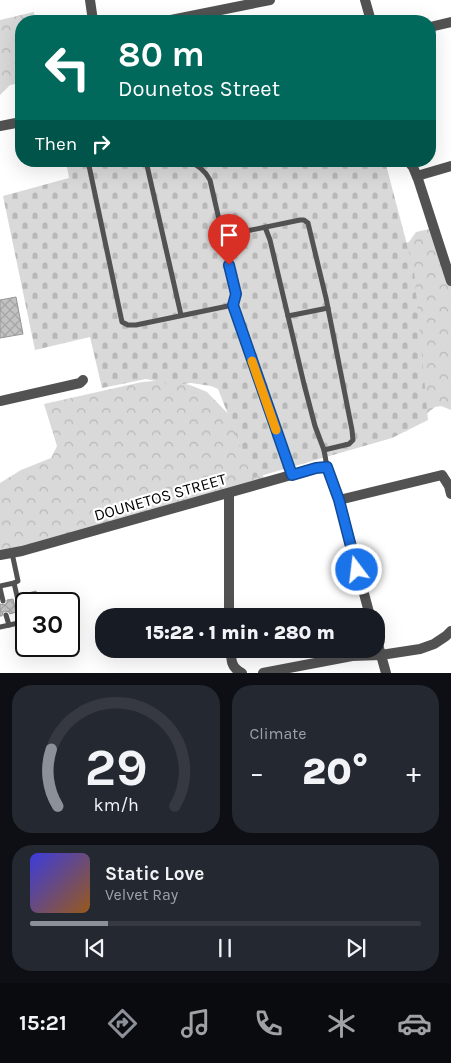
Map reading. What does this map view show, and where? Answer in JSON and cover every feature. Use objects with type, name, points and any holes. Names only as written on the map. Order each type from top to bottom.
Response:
[{"type":"street","points":[[90,0],[92,15]]},
{"type":"street","points":[[196,15],[270,0]]},
{"type":"street","points":[[365,0],[369,15]]},
{"type":"street","points":[[436,26],[451,22]]},
{"type":"street","points":[[0,126],[15,123]]},
{"type":"street","points":[[417,176],[451,166]]},
{"type":"street","points":[[413,167],[451,281]]},
{"type":"street","points":[[0,401],[80,383],[83,380]]},
{"type":"street","points":[[327,467],[339,500],[368,608]]},
{"type":"street","name":"DOUNETOS STREET","points":[[0,555],[316,468],[327,467]]},
{"type":"street","points":[[339,500],[442,475],[449,486],[451,494]]},
{"type":"street","points":[[229,493],[230,608]]},
{"type":"street","points":[[385,654],[434,644],[451,631]]},
{"type":"street","points":[[232,658],[235,670],[242,673]]},
{"type":"street","points":[[263,673],[345,658]]},
{"type":"street","points":[[382,658],[386,673]]},
{"type":"lane","points":[[89,167],[122,322],[136,326],[233,305]]},
{"type":"lane","points":[[147,167],[181,315]]},
{"type":"lane","points":[[200,167],[208,174],[210,180],[236,294],[233,305],[292,475]]},
{"type":"lane","points":[[222,236],[300,220],[304,220],[308,224],[328,308],[353,440],[349,444],[324,450]]},
{"type":"lane","points":[[265,227],[270,240],[304,384],[315,426],[324,450],[327,467]]},
{"type":"lane","points":[[288,316],[328,308]]},
{"type":"lane","points":[[3,601],[0,587],[18,581],[12,553]]},
{"type":"lane","points":[[0,628],[23,622],[14,582]]},
{"type":"lane","points":[[6,615],[9,625]]},
{"type":"green space","points":[[34,12],[34,15],[21,15]]},
{"type":"green space","points":[[15,16],[15,84],[10,85],[0,95],[0,20]]},
{"type":"green space","points":[[67,167],[387,167],[414,271],[428,420],[392,438],[253,478],[218,389],[191,383],[175,385],[146,379],[102,388],[90,337],[35,350],[3,196],[69,178]]},
{"type":"green space","points":[[434,228],[451,280],[451,410],[441,406],[435,407],[424,416],[410,421],[406,432],[386,249],[409,242],[416,232]]},
{"type":"green space","points":[[166,380],[190,385],[207,392],[236,422],[255,449],[265,482],[0,554],[0,483],[21,470],[51,458],[57,446],[44,404],[142,382]]},
{"type":"building","points":[[16,297],[23,334],[0,338],[0,300]]},
{"type":"building","points":[[13,599],[15,612],[10,614],[5,611],[0,616],[0,604],[4,605],[7,603],[7,600]]},
{"type":"slow traffic","points":[[252,361],[276,430]]},
{"type":"route","points":[[229,265],[236,294],[233,305],[292,475],[327,467],[339,500],[357,570]]}]
